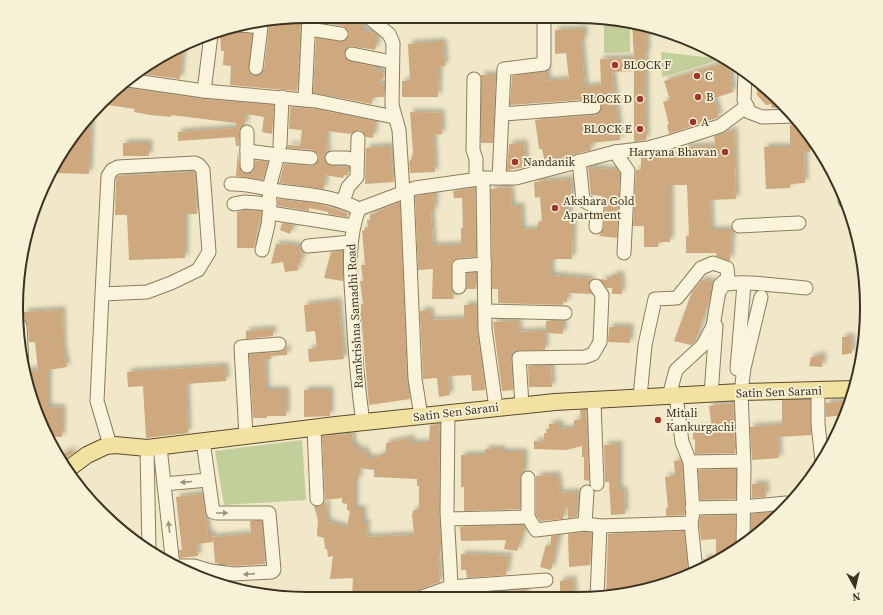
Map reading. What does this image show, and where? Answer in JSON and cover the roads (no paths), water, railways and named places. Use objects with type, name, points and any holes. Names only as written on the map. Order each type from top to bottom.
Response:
[{"type":"main road","name":"Satin Sen Sarani","points":[[71,467],[87,455],[110,445],[153,448],[314,428],[522,405],[738,392],[848,390]]},
{"type":"street","points":[[304,100],[309,23]]},
{"type":"street","points":[[375,23],[389,34],[393,43],[392,105],[394,117],[399,130],[405,191],[415,379],[421,416]]},
{"type":"street","points":[[499,178],[504,69],[544,64],[544,23]]},
{"type":"street","points":[[256,68],[261,27],[259,27]]},
{"type":"street","points":[[309,29],[341,34]]},
{"type":"street","points":[[204,91],[210,40]]},
{"type":"street","points":[[352,54],[392,62]]},
{"type":"street","points":[[474,79],[473,150],[480,179],[485,264],[485,329],[496,408]]},
{"type":"street","points":[[745,79],[744,100],[749,112],[762,117],[786,116]]},
{"type":"street","points":[[135,81],[204,91],[304,100],[394,117]]},
{"type":"street","points":[[262,250],[270,209],[269,188],[279,150],[282,97]]},
{"type":"street","points":[[231,184],[246,183],[279,191],[308,193],[343,202],[359,209],[405,191],[446,183],[480,179],[516,178],[615,152],[648,148],[720,126],[747,106]]},
{"type":"street","points":[[503,114],[594,107]]},
{"type":"street","points":[[247,132],[247,166]]},
{"type":"street","points":[[343,202],[348,187],[357,177],[358,138]]},
{"type":"street","points":[[247,151],[279,150],[311,158]]},
{"type":"street","points":[[615,152],[628,171],[624,253]]},
{"type":"street","points":[[332,158],[347,158],[357,161]]},
{"type":"street","points":[[579,161],[583,200],[597,208],[596,227]]},
{"type":"street","points":[[102,294],[147,292],[198,270],[205,262],[210,252],[203,170],[200,165],[195,163],[118,167],[112,170],[108,176],[102,294],[98,401],[110,445]]},
{"type":"street","points":[[234,204],[245,202],[270,209],[353,226]]},
{"type":"street","name":"Ramkrishna Samadhi Road","points":[[359,209],[353,226],[351,242],[356,369],[363,423]]},
{"type":"street","points":[[739,226],[799,223]]},
{"type":"street","points":[[308,246],[351,242]]},
{"type":"street","points":[[640,397],[645,345],[655,299],[677,298],[702,268],[713,263],[727,268],[729,272],[728,278],[720,284],[713,326],[704,345],[676,370],[673,396],[682,442],[690,462],[693,512],[691,523],[695,565]]},
{"type":"street","points":[[459,287],[459,266],[485,264]]},
{"type":"street","points":[[711,394],[715,333],[721,288],[726,284],[744,284],[806,288]]},
{"type":"street","points":[[742,538],[743,461],[738,392],[744,284]]},
{"type":"street","points":[[522,405],[519,358],[585,357],[593,354],[600,342],[602,295],[596,286]]},
{"type":"street","points":[[738,392],[761,297]]},
{"type":"street","points":[[486,311],[566,313]]},
{"type":"street","points":[[246,436],[241,347],[279,344]]},
{"type":"street","points":[[818,390],[818,424],[821,452]]},
{"type":"street","points":[[585,524],[592,488],[594,401]]},
{"type":"street","points":[[448,413],[448,519],[450,587]]},
{"type":"street","points":[[314,428],[317,499]]},
{"type":"street","points":[[189,566],[234,574],[273,571],[269,513],[214,513],[203,441]]},
{"type":"street","points":[[153,448],[164,484],[173,558]]},
{"type":"street","points":[[149,544],[153,448]]},
{"type":"street","points":[[690,462],[743,461]]},
{"type":"street","points":[[528,478],[528,517],[536,530],[585,524],[600,526],[691,523]]},
{"type":"street","points":[[164,484],[208,480]]},
{"type":"street","points":[[692,508],[742,507],[782,503]]},
{"type":"street","points":[[448,519],[528,517]]},
{"type":"street","points":[[597,591],[600,526]]},
{"type":"street","points":[[436,592],[450,587],[546,580]]},
{"type":"water","points":[[226,564],[226,580],[216,577],[191,567]]},
{"type":"place","name":"BLOCK F","points":[[615,65]]},
{"type":"place","name":"C","points":[[697,76]]},
{"type":"place","name":"B","points":[[698,97]]},
{"type":"place","name":"BLOCK D","points":[[640,99]]},
{"type":"place","name":"A","points":[[693,122]]},
{"type":"place","name":"BLOCK E","points":[[640,129]]},
{"type":"place","name":"Haryana Bhavan","points":[[725,152]]},
{"type":"place","name":"Nandanik","points":[[515,162]]},
{"type":"place","name":"Akshara Gold Apartment","points":[[555,208]]},
{"type":"place","name":"Mitali Kankurgachi","points":[[658,420]]}]
